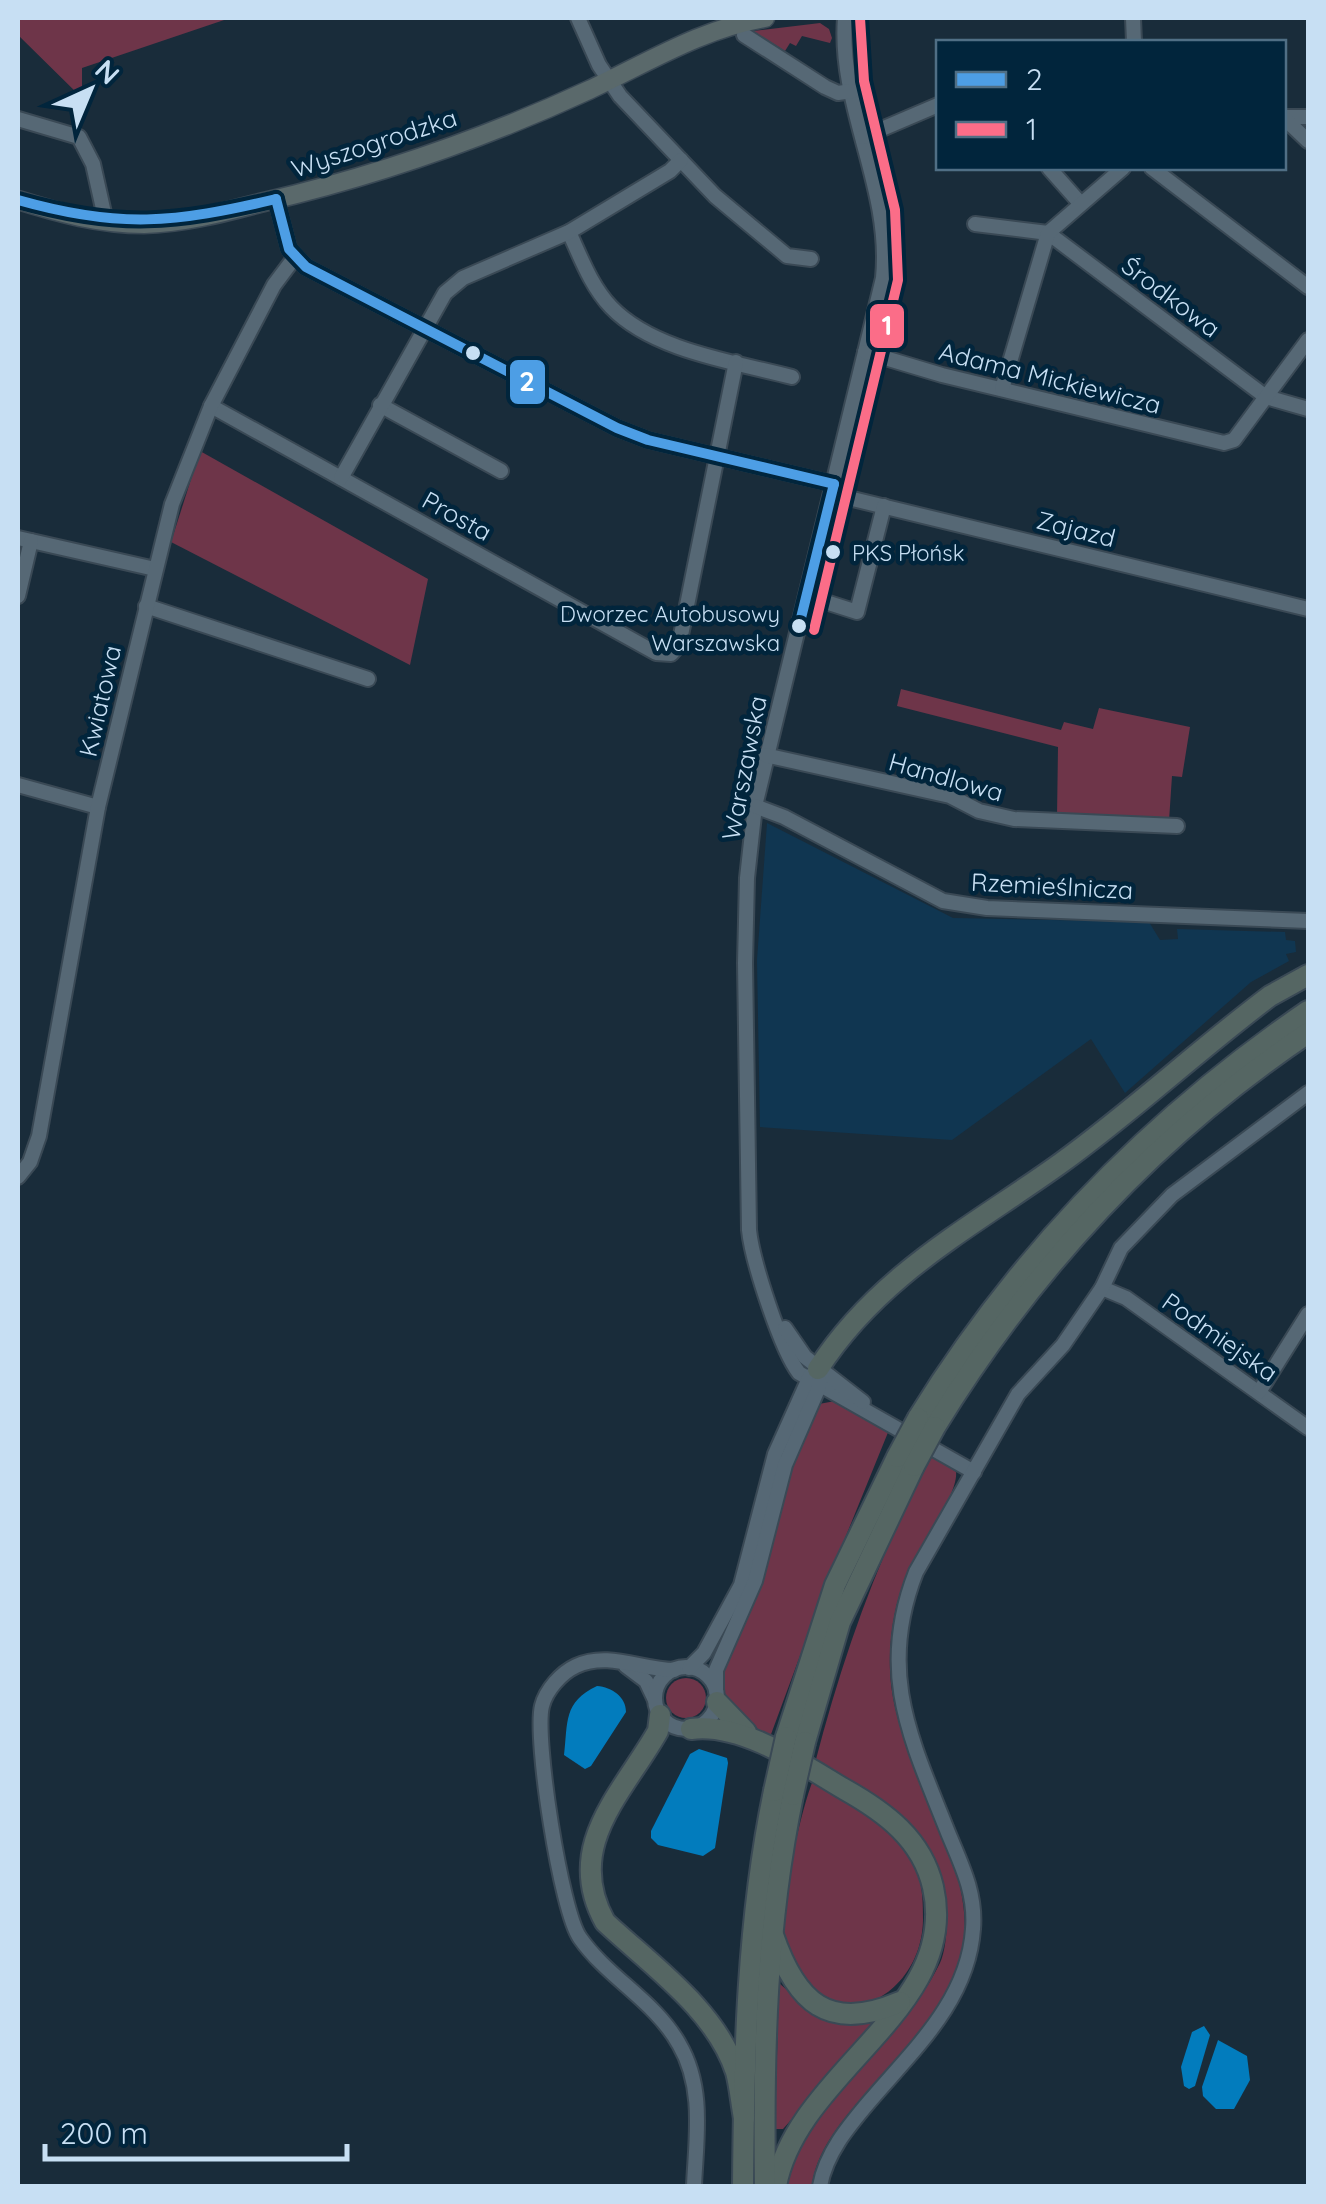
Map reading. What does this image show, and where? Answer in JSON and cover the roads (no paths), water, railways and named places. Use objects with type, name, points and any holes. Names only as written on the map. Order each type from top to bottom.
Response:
[{"type":"highway","points":[[815,1378],[852,1322],[902,1272],[1086,1144],[1270,996],[1308,975]]},
{"type":"highway","points":[[927,1423],[949,1368],[1002,1296],[1092,1190],[1222,1072],[1308,1012]]},
{"type":"highway","points":[[765,2186],[763,2080],[771,1929],[784,1793],[796,1740],[905,1461],[927,1423],[1014,1307],[1105,1204],[1203,1114],[1308,1033]]},
{"type":"highway","points":[[716,1696],[758,1743]]},
{"type":"highway","points":[[657,1707],[658,1731],[596,1832],[590,1874],[592,1889],[605,1922],[711,2025],[736,2074],[744,2118]]},
{"type":"highway","points":[[692,1729],[726,1728],[890,1817],[917,1849],[936,1899],[936,1933],[926,1966],[903,2000],[804,2118],[785,2153],[776,2186]]},
{"type":"highway","points":[[743,2186],[750,1951],[764,1837],[784,1793]]},
{"type":"highway","points":[[771,1929],[790,1979],[808,2000],[852,2014],[878,2011],[903,2000]]},
{"type":"main road","name":"Wyszogrodzka","points":[[18,200],[106,222],[185,220],[276,200],[431,153],[736,26],[764,18]]},
{"type":"street","points":[[578,18],[608,80],[681,160],[766,241],[787,256],[811,259]]},
{"type":"street","name":"Warszawska","points":[[845,18],[845,56],[886,246],[883,278],[755,806],[747,878],[745,963],[748,1210],[753,1250],[770,1302],[815,1378],[974,1472]]},
{"type":"street","points":[[736,26],[825,87],[838,93],[852,91]]},
{"type":"street","points":[[863,137],[936,105]]},
{"type":"street","points":[[18,118],[79,137],[94,164],[106,222]]},
{"type":"street","points":[[1286,120],[1308,140]]},
{"type":"street","points":[[341,478],[445,293],[463,278],[569,232],[670,172],[681,160]]},
{"type":"street","points":[[1051,170],[1080,203]]},
{"type":"street","points":[[1002,390],[1048,233],[1121,170]]},
{"type":"street","points":[[1155,170],[1308,287]]},
{"type":"street","points":[[276,200],[285,239],[295,257]]},
{"type":"street","points":[[975,224],[1048,233]]},
{"type":"street","points":[[569,232],[593,284],[630,324],[656,338],[792,377]]},
{"type":"street","name":"Środkowa","points":[[1048,233],[1266,397]]},
{"type":"street","name":"Zajazd","points":[[295,257],[329,281],[616,428],[648,440],[717,456],[884,506],[1308,609]]},
{"type":"street","name":"Kwiatowa","points":[[18,1177],[30,1162],[40,1136],[98,807],[172,504],[211,406],[274,285],[295,257]]},
{"type":"street","points":[[1308,340],[1266,397],[1308,409]]},
{"type":"street","name":"Adama Mickiewicza","points":[[865,352],[1224,444],[1234,440],[1266,397]]},
{"type":"street","points":[[717,456],[736,362]]},
{"type":"street","points":[[380,404],[500,471]]},
{"type":"street","name":"Prosta","points":[[211,406],[656,653],[671,654],[679,645],[717,456]]},
{"type":"street","points":[[807,596],[857,612],[884,506]]},
{"type":"street","points":[[18,596],[24,540],[155,570]]},
{"type":"street","points":[[146,606],[368,679]]},
{"type":"street","name":"Handlowa","points":[[765,754],[950,796],[978,812],[1014,819],[1178,826]]},
{"type":"street","points":[[18,785],[98,807]]},
{"type":"street","name":"Rzemieślnicza","points":[[755,806],[943,900],[987,908],[1308,921]]},
{"type":"street","points":[[820,2186],[830,2158],[848,2128],[940,2020],[957,1990],[970,1953],[974,1927],[972,1888],[909,1736],[898,1683],[906,1598],[916,1572],[1018,1394],[1063,1344],[1102,1288],[1121,1248],[1142,1222],[1172,1194],[1308,1093]]},
{"type":"street","name":"Podmiejska","points":[[1102,1288],[1126,1298],[1308,1428]]},
{"type":"street","points":[[1259,1392],[1308,1314]]},
{"type":"street","points":[[657,1707],[660,1682],[704,1653],[742,1585],[775,1454],[815,1378]]},
{"type":"street","points":[[616,1662],[646,1681],[657,1707],[674,1726],[692,1729],[708,1720],[716,1696],[716,1670],[754,1581],[785,1465],[815,1378]]},
{"type":"street","points":[[694,2186],[698,2110],[680,2044],[658,2015],[599,1960],[572,1925],[540,1721],[543,1702],[552,1687],[575,1666],[616,1662],[635,1663],[653,1670],[681,1669],[706,1675],[716,1696]]},
{"type":"water","points":[[597,1686],[617,1694],[626,1712],[591,1766],[585,1769],[564,1755],[567,1723],[578,1699]]},
{"type":"water","points":[[699,1749],[727,1758],[728,1763],[715,1848],[703,1856],[658,1845],[651,1838],[690,1754]]},
{"type":"water","points":[[1204,2026],[1210,2035],[1195,2086],[1189,2089],[1184,2086],[1181,2067],[1192,2032]]},
{"type":"water","points":[[1218,2040],[1247,2056],[1250,2080],[1234,2109],[1216,2109],[1203,2096],[1202,2087]]},
{"type":"place","name":"PKS Płońsk","points":[[833,552]]},
{"type":"place","name":"Dworzec Autobusowy Warszawska","points":[[799,626]]}]
